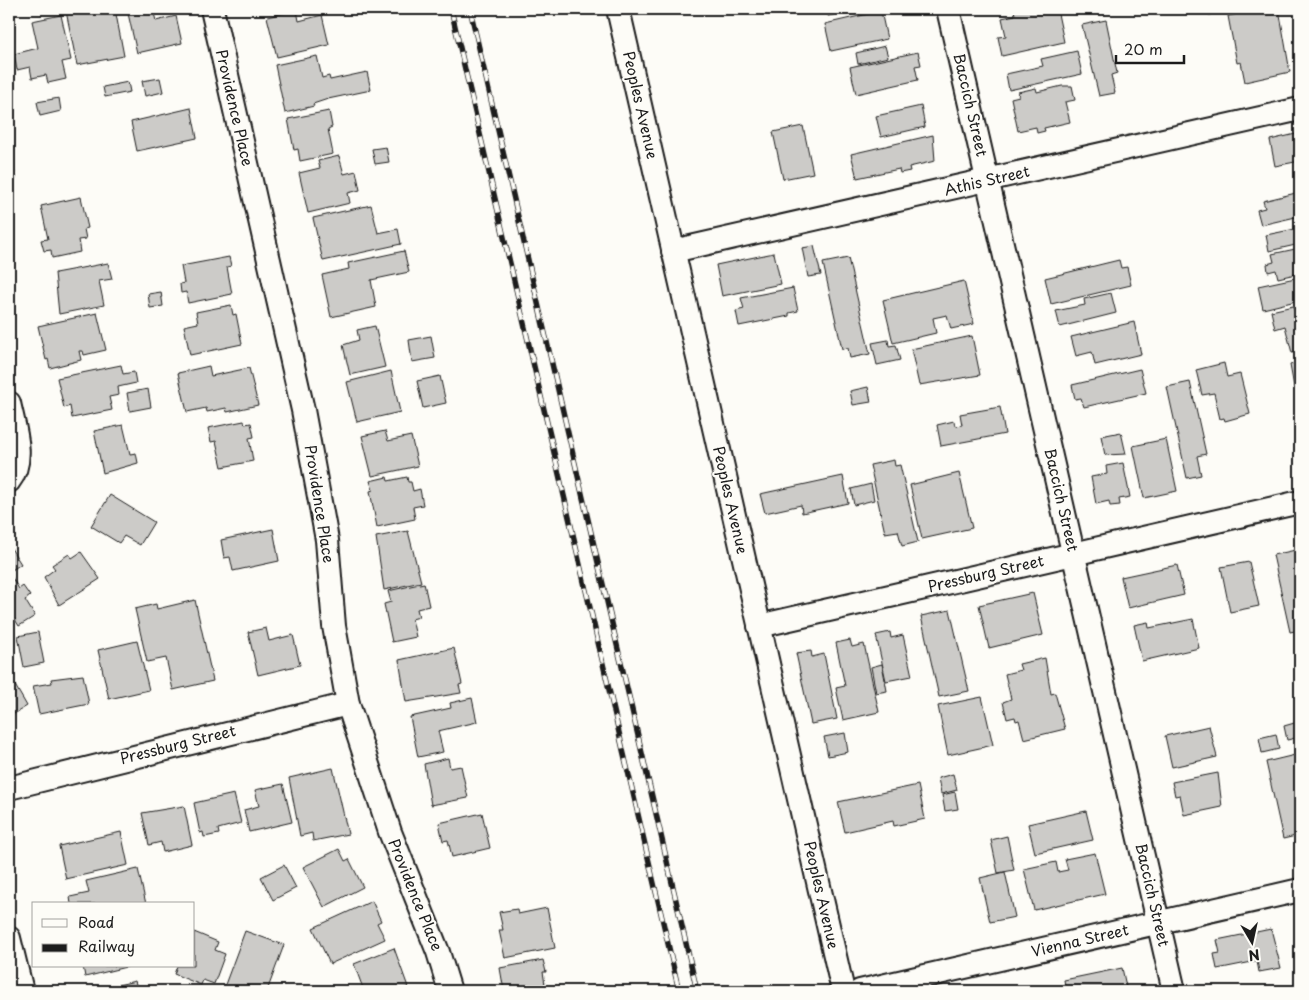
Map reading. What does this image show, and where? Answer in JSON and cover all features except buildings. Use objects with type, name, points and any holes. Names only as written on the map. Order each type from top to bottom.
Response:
[{"type":"street","name":"Providence Place","points":[[212,9],[303,410],[327,540],[334,626],[348,704],[390,832],[438,952],[450,991]]},
{"type":"street","name":"Peoples Avenue","points":[[618,9],[843,991]]},
{"type":"street","name":"Baccich Street","points":[[948,9],[1174,991]]},
{"type":"street","name":"Athis Street","points":[[673,251],[1300,109]]},
{"type":"street","points":[[9,403],[18,451],[17,466],[9,481]]},
{"type":"street","name":"Pressburg Street","points":[[759,626],[1300,502]]},
{"type":"street","name":"Pressburg Street","points":[[9,788],[348,704]]},
{"type":"street","name":"Vienna Street","points":[[860,991],[1300,890]]},
{"type":"street","points":[[9,938],[22,991]]},
{"type":"railway","points":[[451,9],[679,991]]},
{"type":"railway","points":[[470,9],[697,991]]}]
